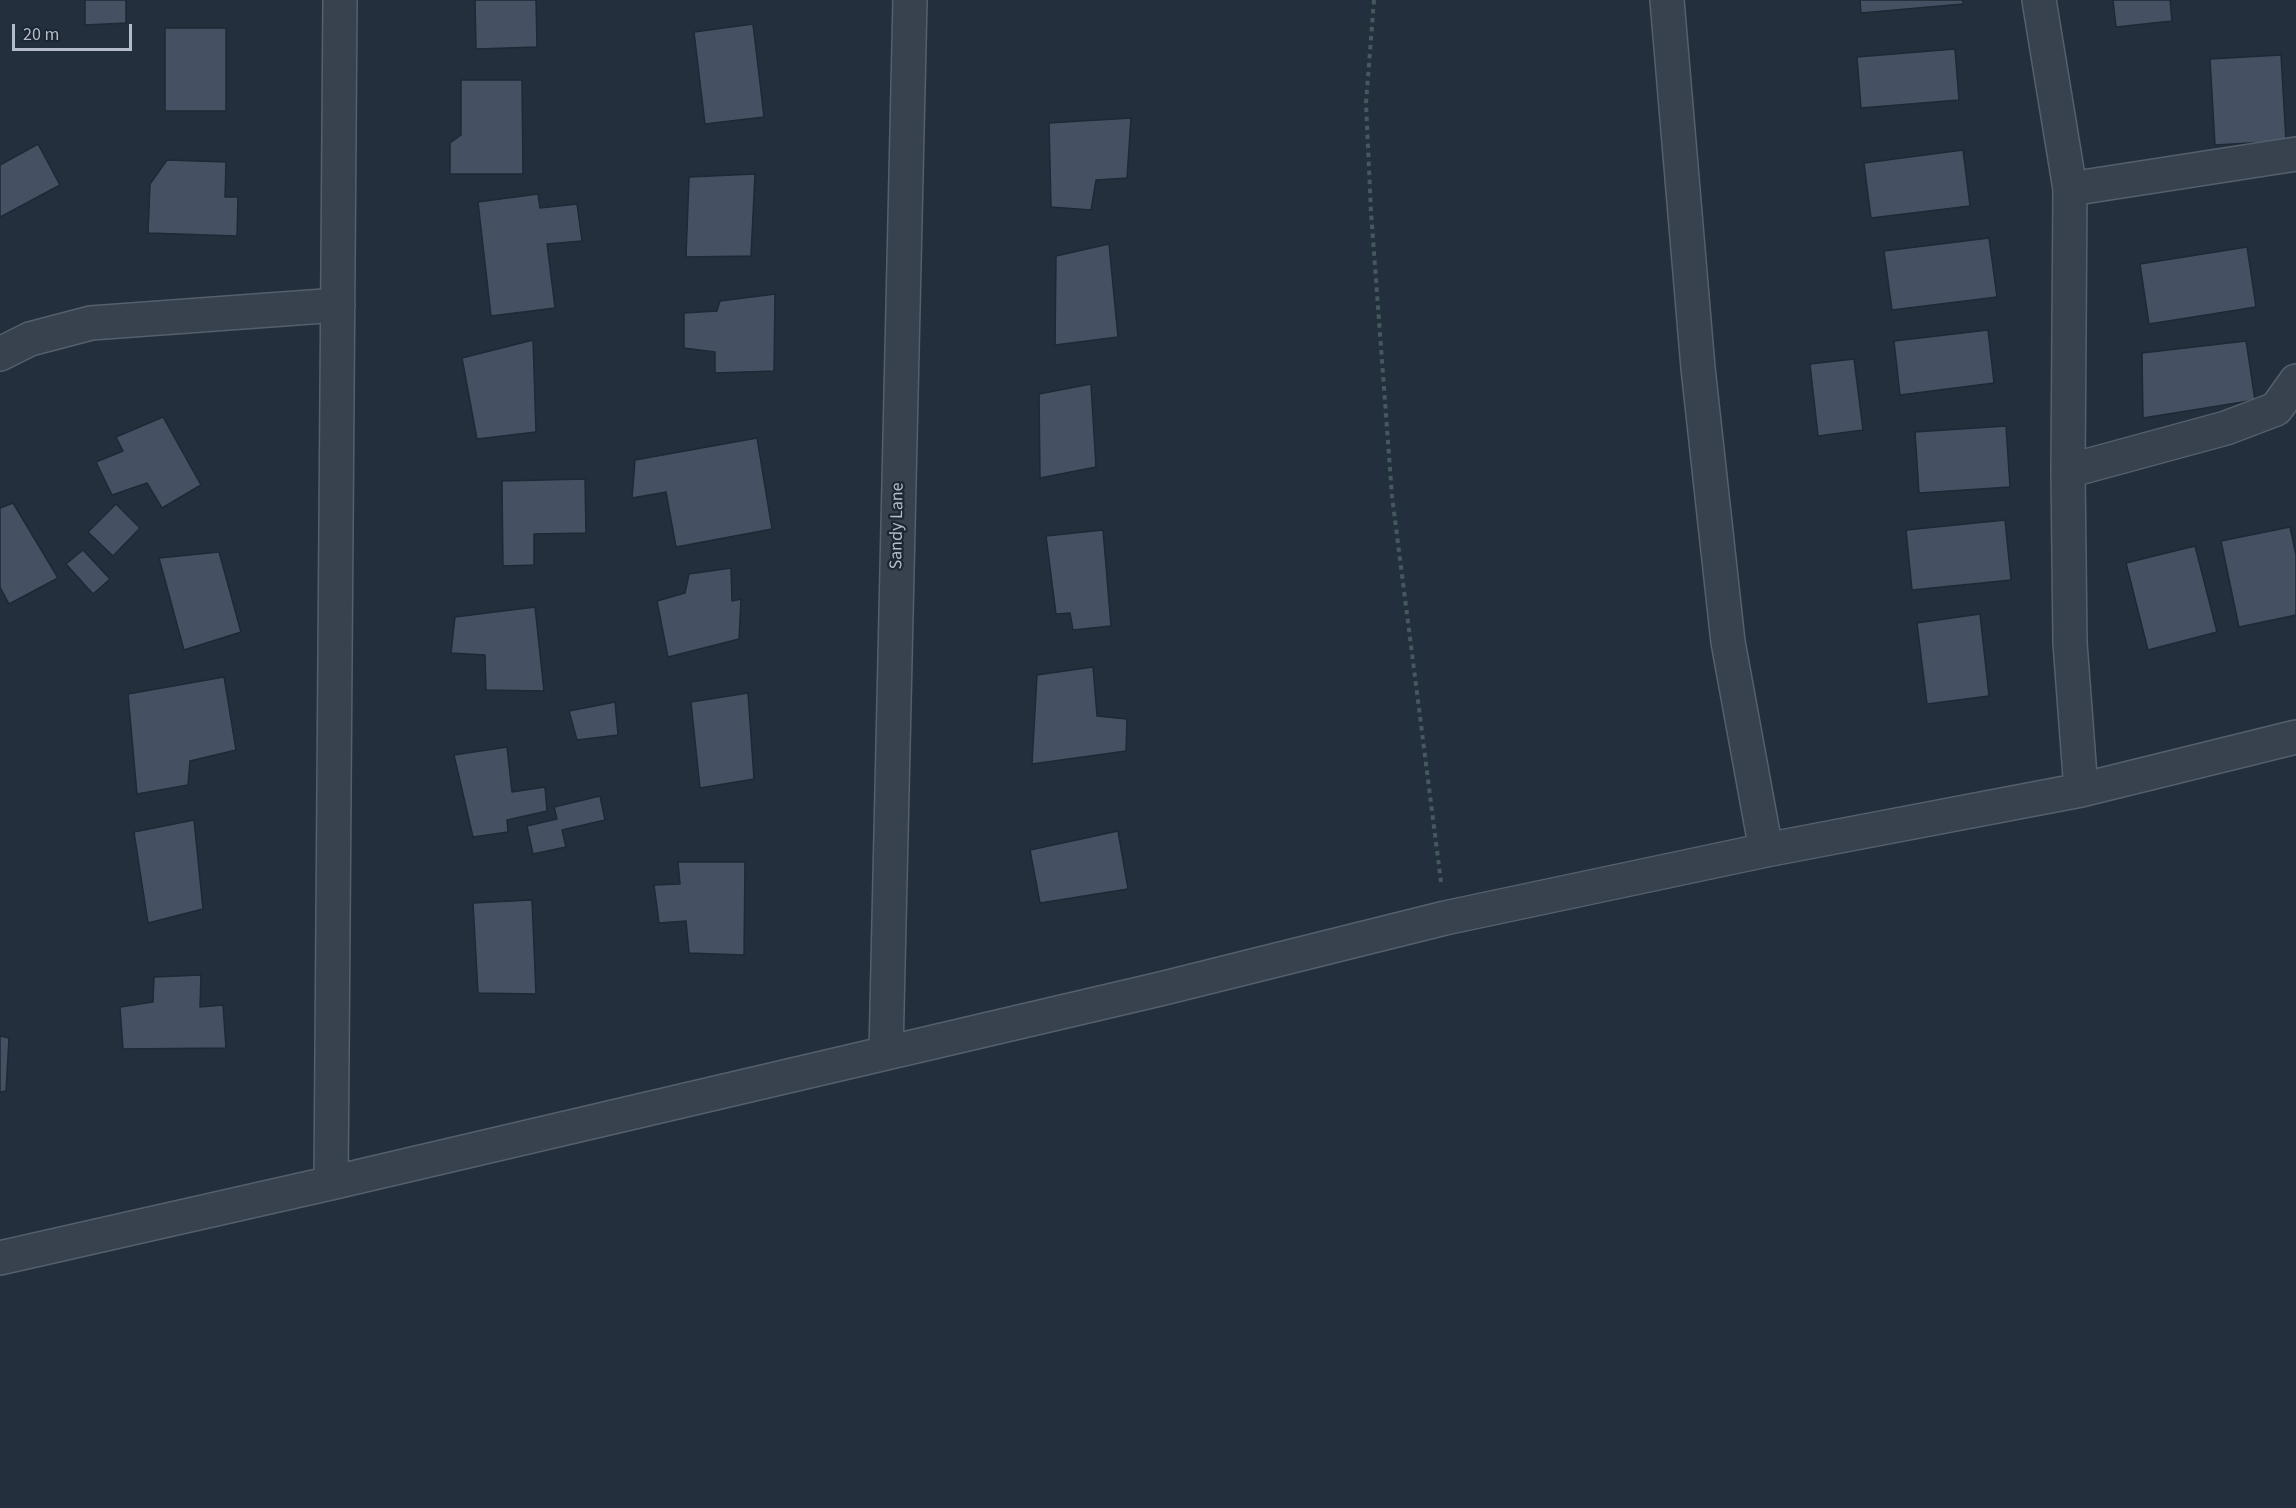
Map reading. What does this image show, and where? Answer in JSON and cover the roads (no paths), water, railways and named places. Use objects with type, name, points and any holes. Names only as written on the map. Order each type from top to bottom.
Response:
[{"type":"street","points":[[331,1183],[340,0]]},
{"type":"street","name":"Sandy Lane","points":[[886,1053],[910,0]]},
{"type":"street","points":[[1667,0],[1698,368],[1728,642],[1766,850]]},
{"type":"street","points":[[2039,0],[2070,189],[2068,471],[2070,643],[2081,790]]},
{"type":"street","points":[[2070,189],[2296,154]]},
{"type":"street","points":[[0,354],[30,339],[91,323],[338,305]]},
{"type":"street","points":[[2068,471],[2226,428],[2276,410],[2296,381]]},
{"type":"street","points":[[0,1258],[1160,990],[1445,918],[1766,850],[2081,790],[2296,736]]}]
